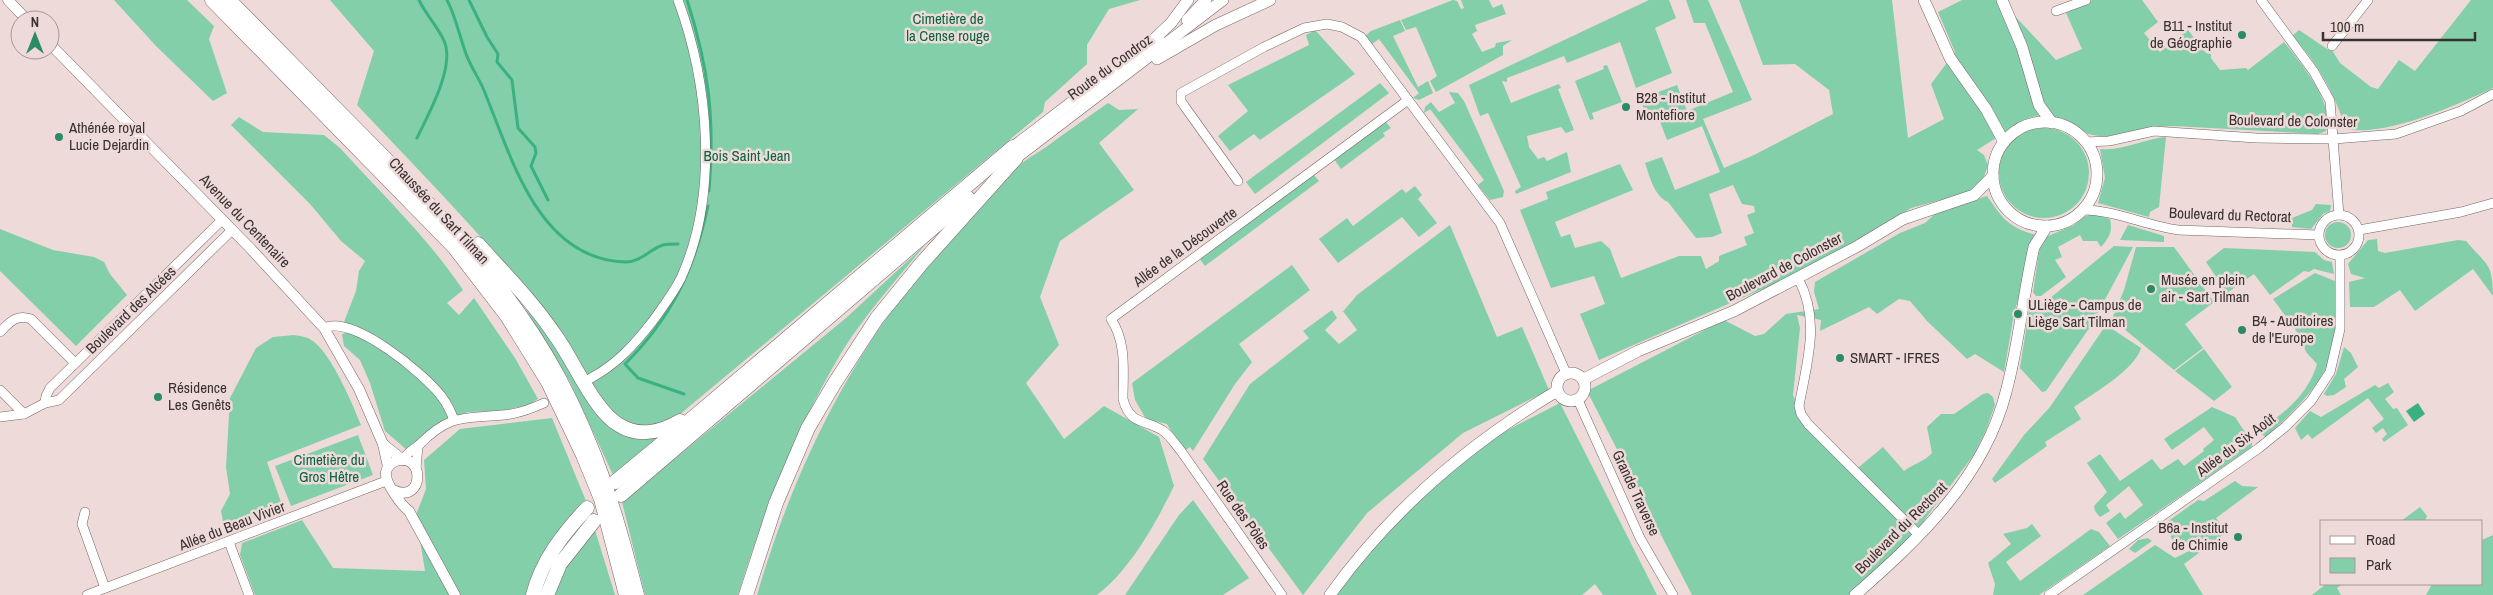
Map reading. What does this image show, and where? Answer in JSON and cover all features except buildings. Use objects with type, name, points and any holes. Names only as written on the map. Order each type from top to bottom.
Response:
[{"type":"highway","name":"Chaussée du Sart Tilman","points":[[212,0],[454,247],[507,316],[548,382],[583,455],[601,500],[626,595]]},
{"type":"highway","name":"Chaussée du Sart Tilman","points":[[229,0],[460,236],[513,304],[558,376],[593,450],[611,495],[637,595]]},
{"type":"highway","points":[[615,482],[1015,152]]},
{"type":"highway","points":[[621,495],[1015,152]]},
{"type":"highway","points":[[746,595],[776,502],[808,428],[834,384],[877,318],[1015,152]]},
{"type":"highway","points":[[460,236],[478,244],[530,303],[555,334],[603,411],[619,425],[641,433],[659,431],[709,405]]},
{"type":"highway","points":[[533,595],[539,577],[552,551],[587,508]]},
{"type":"highway","points":[[546,595],[560,564],[594,521]]},
{"type":"main road","points":[[1145,49],[1171,23],[1188,0]]},
{"type":"main road","name":"Route du Condroz","points":[[1015,152],[1080,95],[1145,49],[1166,37],[1194,14],[1206,0]]},
{"type":"main road","name":"Route du Condroz","points":[[1015,152],[1110,86],[1223,0]]},
{"type":"main road","points":[[1110,86],[1216,25],[1270,0]]},
{"type":"main road","points":[[1924,0],[1950,58],[1986,109],[2004,142]]},
{"type":"main road","points":[[2002,0],[2022,47],[2039,106],[2052,123]]},
{"type":"main road","points":[[2052,123],[2070,130],[2085,142],[2096,164],[2097,177],[2095,189],[2082,210],[2072,219],[2046,226],[2020,220],[2010,212],[2001,202],[1993,176],[1994,164],[2004,142],[2025,126],[2052,123]]},
{"type":"main road","name":"Boulevard de Colonster","points":[[1584,378],[1638,351],[1734,311],[1798,278],[1902,219],[1974,195],[1993,176]]},
{"type":"main road","name":"Boulevard du Rectorat","points":[[1855,595],[1919,535],[1962,487],[1982,455],[1995,426],[2013,362],[2034,247],[2046,226]]},
{"type":"main road","points":[[1574,372],[1584,378],[1586,389],[1578,400],[1563,399],[1558,391],[1559,378],[1566,373],[1574,372]]},
{"type":"main road","points":[[1330,595],[1358,557],[1383,528],[1445,469],[1493,432],[1558,391]]},
{"type":"street","points":[[8,0],[18,10]]},
{"type":"street","points":[[591,378],[624,356],[659,313],[681,276],[696,229],[703,175],[703,106],[697,62],[678,0]]},
{"type":"street","points":[[2056,10],[2086,0]]},
{"type":"street","points":[[2261,0],[2314,72],[2330,101],[2339,215]]},
{"type":"street","points":[[2332,46],[2368,0]]},
{"type":"street","points":[[1238,181],[1185,107],[1180,96],[1184,90],[1304,28],[1326,24],[1342,27],[1362,37],[1500,223],[1566,373]]},
{"type":"street","name":"Avenue du Centenaire","points":[[60,54],[232,230],[324,328],[356,383],[383,444],[388,467]]},
{"type":"street","name":"Boulevard de Colonster","points":[[2085,142],[2109,141],[2154,131],[2256,138],[2334,139],[2396,134],[2461,111],[2493,94]]},
{"type":"street","name":"Allée de la Découverte","points":[[1180,450],[1164,431],[1137,421],[1126,408],[1123,399],[1121,342],[1118,331],[1111,319],[1408,100]]},
{"type":"street","points":[[2359,230],[2461,212],[2493,203]]},
{"type":"street","name":"Boulevard du Rectorat","points":[[2082,210],[2097,211],[2158,227],[2178,230],[2318,235]]},
{"type":"street","points":[[2339,215],[2351,219],[2359,230],[2356,248],[2349,254],[2340,256],[2324,250],[2318,235],[2324,221],[2339,215]]},
{"type":"street","name":"Boulevard des Alcées","points":[[45,403],[48,391],[75,363],[222,220]]},
{"type":"street","name":"Boulevard des Alcées","points":[[0,418],[24,414],[45,403],[59,400],[232,230]]},
{"type":"street","name":"Allée du Six Août","points":[[2049,595],[2261,446],[2285,427],[2310,401],[2330,372],[2340,329],[2340,256]]},
{"type":"street","points":[[1798,278],[1807,296],[1812,322],[1799,406],[1801,414],[1808,424],[1919,535]]},
{"type":"street","points":[[0,332],[13,319],[21,317],[31,319],[75,363]]},
{"type":"street","points":[[324,328],[330,325],[347,329],[375,341],[394,353],[437,391],[454,420]]},
{"type":"street","points":[[0,390],[24,414]]},
{"type":"street","name":"Grande Traverse","points":[[1578,400],[1640,538],[1674,595]]},
{"type":"street","points":[[403,460],[408,452],[418,446],[434,431],[454,420],[483,415],[517,413],[544,403]]},
{"type":"street","points":[[0,418],[0,426]]},
{"type":"street","name":"Avenue du Centenaire","points":[[383,444],[403,460]]},
{"type":"street","points":[[409,511],[413,488],[418,479],[416,468],[418,446]]},
{"type":"street","name":"Rue des Pôles","points":[[1180,450],[1282,595]]},
{"type":"street","points":[[416,468],[403,460],[394,462],[388,467],[386,474],[390,486],[409,511],[455,595]]},
{"type":"street","points":[[390,486],[403,493],[413,488]]},
{"type":"street","name":"Allée du Beau Vivier","points":[[87,595],[229,542],[390,486]]},
{"type":"street","points":[[85,512],[82,524],[105,588]]},
{"type":"street","points":[[229,542],[250,595]]},
{"type":"green space","points":[[114,0],[187,0],[214,26],[209,39],[227,93],[213,101],[156,46]]},
{"type":"green space","name":"Bois Saint Jean","points":[[330,0],[1140,0],[1109,9],[1087,45],[1087,64],[1045,102],[1043,112],[673,420],[643,427],[625,422],[603,401],[552,321],[506,265],[357,105],[374,51]]},
{"type":"green space","points":[[1453,0],[1457,1],[1461,9],[1464,8],[1461,0],[1489,0],[1493,8],[1502,4],[1506,14],[1475,25],[1477,31],[1472,34],[1482,52],[1495,47],[1496,43],[1512,40],[1503,46],[1503,55],[1436,92],[1430,81],[1437,76],[1416,27],[1406,30],[1401,20]]},
{"type":"green space","points":[[1649,0],[1669,0],[1676,18],[1655,28],[1672,73],[1636,88],[1620,42],[1567,63],[1564,56],[1507,78],[1507,82],[1502,81],[1511,103],[1559,84],[1561,88],[1558,89],[1574,130],[1566,133],[1561,127],[1527,136],[1529,147],[1538,159],[1544,157],[1547,161],[1567,152],[1571,172],[1516,194],[1515,191],[1521,187],[1488,113],[1480,116],[1469,85]]},
{"type":"green space","points":[[1686,0],[1708,0],[1752,100],[1703,119],[1724,168],[1754,155],[1833,114],[1829,90],[1795,64],[1763,65],[1739,0],[1892,0],[1908,138],[1944,119],[1931,84],[1955,52],[1938,12],[1962,0],[2000,0],[2056,60],[2082,49],[2066,13],[2092,0],[2142,0],[2158,22],[2144,33],[2160,52],[2188,30],[2206,53],[2211,54],[2211,58],[2220,70],[2246,68],[2248,70],[2284,42],[2315,84],[2326,109],[2328,121],[2326,131],[2318,134],[2174,126],[2154,127],[2104,137],[2088,134],[2068,121],[2044,114],[2028,118],[1977,150],[1984,155],[1988,165],[1983,180],[1970,192],[1911,208],[1877,230],[1797,274],[1599,360],[1580,314],[1605,304],[1594,276],[1551,288],[1520,210],[1548,199],[1546,192],[1620,164],[1633,190],[1555,222],[1561,237],[1570,234],[1575,248],[1601,241],[1610,249],[1621,278],[1679,256],[1701,256],[1706,269],[1719,261],[1719,256],[1747,245],[1744,237],[1754,233],[1747,215],[1755,212],[1754,206],[1742,204],[1733,185],[1709,194],[1722,233],[1712,237],[1696,238],[1668,202],[1656,191],[1645,163],[1662,157],[1675,190],[1720,172],[1702,126],[1667,140],[1659,119],[1649,122],[1640,99],[1677,85],[1687,111],[1733,92],[1705,23],[1694,23]]},
{"type":"green space","points":[[2471,0],[2493,0],[2493,88],[2441,111],[2401,124],[2362,130],[2346,129],[2325,80],[2310,57],[2292,36],[2299,30],[2330,51],[2332,50],[2340,63],[2371,87],[2378,89],[2399,60],[2415,71]]},
{"type":"green space","points":[[1400,20],[1405,31],[1393,36],[1418,87],[1428,81],[1433,93],[1419,100],[1413,98],[1419,93],[1379,39],[1372,44],[1364,37],[1371,31]]},
{"type":"green space","points":[[1315,30],[1355,74],[1260,140],[1254,134],[1230,151],[1218,136],[1248,111],[1228,85],[1309,45],[1306,35]]},
{"type":"green space","points":[[1607,65],[1622,102],[1592,113],[1594,119],[1590,120],[1575,81],[1604,69],[1603,66]]},
{"type":"green space","points":[[1380,83],[1389,93],[1255,194],[1246,182]]},
{"type":"green space","points":[[1449,92],[1458,93],[1464,101],[1504,191],[1503,197],[1490,200],[1478,185],[1484,180],[1430,109],[1424,113],[1425,107],[1431,102],[1439,112],[1455,103]]},
{"type":"green space","points":[[1108,103],[1119,110],[1138,109],[1099,143],[1134,190],[1060,241],[1040,297],[1059,345],[1026,383],[1064,439],[1104,406],[1159,437],[1174,486],[1141,545],[1120,573],[1097,595],[757,595],[777,533],[800,474],[827,418],[857,364],[890,312],[969,215],[1015,169]]},
{"type":"green space","points":[[239,117],[263,132],[324,135],[340,148],[435,252],[463,290],[447,303],[459,315],[474,298],[515,358],[538,399],[528,405],[502,411],[468,412],[449,419],[408,451],[385,431],[370,383],[360,360],[344,346],[342,334],[358,330],[344,322],[356,291],[359,271],[365,261],[341,241],[310,204],[231,125]]},
{"type":"green space","points":[[1385,121],[1391,128],[1383,133],[1385,136],[1341,169],[1334,159]]},
{"type":"green space","points":[[2044,128],[2061,131],[2076,141],[2086,156],[2089,173],[2086,190],[2076,205],[2061,215],[2044,218],[2027,215],[2012,205],[2002,190],[1999,173],[2002,156],[2012,141],[2027,131]]},
{"type":"green space","points":[[2166,137],[2159,207],[2150,212],[2149,217],[2098,203],[2105,178],[2100,149],[2125,147]]},
{"type":"green space","points":[[1313,174],[1319,181],[1205,266],[1199,258]]},
{"type":"green space","points":[[1415,186],[1422,195],[1418,199],[1437,223],[1419,237],[1402,217],[1338,263],[1319,239],[1347,218],[1353,226],[1402,189],[1406,193]]},
{"type":"green space","points":[[1987,196],[1997,211],[2012,225],[2036,235],[2014,314],[2004,372],[1975,354],[1967,359],[1927,321],[1910,301],[1899,299],[1877,314],[1869,307],[1820,331],[1821,320],[1797,315],[1800,328],[1793,395],[1801,414],[1853,472],[1883,447],[1904,471],[1926,459],[1932,453],[1927,427],[1941,414],[1954,414],[1983,394],[1988,393],[1993,397],[1995,405],[1986,430],[1973,456],[1925,519],[1919,535],[1855,595],[1692,595],[1587,391],[1724,320],[1755,336],[1764,334],[1786,314],[1819,309],[1814,292],[1815,282],[1900,233],[1925,223],[1938,211]]},
{"type":"green space","points":[[2316,204],[2331,205],[2330,211],[2323,214],[2311,229],[2292,227],[2292,218],[2312,210]]},
{"type":"green space","points":[[2092,214],[2110,219],[2111,231],[2106,241],[2101,247],[2097,241],[2083,241],[2080,235],[2058,247],[2062,257],[2055,260],[2066,277],[2041,296],[2036,296],[2033,292],[2040,245],[2048,236],[2074,225],[2083,217]]},
{"type":"green space","points":[[2338,222],[2347,226],[2351,235],[2347,244],[2338,248],[2329,244],[2325,235],[2329,226]]},
{"type":"green space","points":[[1450,225],[1497,337],[1522,327],[1549,390],[1463,433],[1367,513],[1303,595],[1203,459],[1250,384],[1309,338],[1303,331],[1332,310],[1337,318],[1325,330],[1339,344],[1357,330],[1343,311],[1357,295]]},
{"type":"green space","points":[[2128,225],[2164,236],[2164,242],[2120,240]]},
{"type":"green space","points":[[0,229],[53,250],[94,257],[104,262],[110,274],[127,295],[76,346],[0,271]]},
{"type":"green space","points":[[2377,239],[2378,251],[2385,253],[2458,240],[2466,241],[2490,270],[2493,296],[2473,269],[2415,311],[2400,290],[2374,307],[2350,307],[2349,282],[2365,278],[2351,274],[2348,264],[2368,240]]},
{"type":"green space","points":[[925,245],[853,335],[818,394],[779,478],[757,536],[738,595],[645,595],[622,502],[846,318]]},
{"type":"green space","points":[[2114,246],[2133,247],[2092,324],[2046,391],[2042,392],[2020,368],[2030,304],[2034,306],[2044,303]]},
{"type":"green space","points":[[2136,247],[2174,247],[2214,302],[2185,324],[2203,348],[2174,370],[2112,319],[2124,290]]},
{"type":"green space","points":[[2224,248],[2315,252],[2324,260],[2332,262],[2334,274],[2314,269],[2309,272],[2304,271],[2270,295],[2254,274],[2227,293],[2206,262]]},
{"type":"green space","points":[[1292,265],[1310,290],[1239,344],[1252,362],[1235,384],[1193,451],[1190,447],[1183,452],[1167,424],[1146,419],[1135,400],[1132,383]]},
{"type":"green space","points":[[2315,273],[2335,281],[2337,327],[2335,344],[2330,360],[2313,388],[2266,437],[2256,431],[2285,411],[2301,395],[2317,364],[2306,352],[2300,336],[2273,299]]},
{"type":"green space","points":[[525,308],[554,340],[605,419],[669,433],[614,477],[570,382]]},
{"type":"green space","points":[[2106,325],[2141,348],[2131,365],[2112,381],[2074,407],[2081,419],[2045,442],[2047,446],[1995,483],[1992,479],[2024,435],[2050,407]]},
{"type":"green space","points":[[294,335],[311,340],[327,357],[341,380],[361,425],[267,462],[283,508],[224,527],[221,511],[230,494],[226,467],[230,398],[256,348],[273,337]]},
{"type":"green space","points":[[2344,347],[2351,353],[2358,367],[2344,379],[2346,387],[2334,395],[2327,396],[2324,394],[2336,374]]},
{"type":"green space","points":[[2204,349],[2232,387],[2214,401],[2175,371]]},
{"type":"green space","points":[[2388,383],[2394,392],[2385,399],[2393,409],[2397,408],[2408,425],[2384,442],[2382,439],[2387,434],[2383,428],[2376,433],[2372,428],[2384,419],[2368,398],[2312,439],[2308,434],[2301,440],[2295,428],[2310,411],[2321,417],[2375,385],[2379,388]]},
{"type":"green space","points":[[1560,403],[1657,595],[1603,595],[1595,584],[1582,595],[1335,595],[1386,529],[1484,442]]},
{"type":"green space","points":[[2212,407],[2235,417],[2252,443],[2252,447],[2118,539],[2106,523],[2120,512],[2125,519],[2143,505],[2129,486],[2106,505],[2110,511],[2100,517],[2095,511],[2094,506],[2107,492],[2087,463],[2100,454],[2120,481],[2152,459],[2161,470],[2178,459],[2184,466],[2204,451],[2203,449],[2214,440],[2204,427],[2172,450],[2164,439]]},
{"type":"green space","points":[[552,418],[586,501],[556,535],[528,595],[255,595],[240,555],[242,543],[302,520],[333,568],[425,571],[416,515],[426,489],[424,460],[460,429]]},
{"type":"green space","name":"Cimetière du Gros Hêtre","points":[[358,435],[373,475],[291,506],[275,466]]},
{"type":"green space","points":[[2235,481],[2242,486],[2258,487],[2216,518],[2227,532],[2184,564],[2203,595],[2083,595],[2155,545],[2175,558],[2195,548],[2194,540],[2182,543],[2172,539],[2166,525],[2167,522],[2198,500],[2204,501]]},
{"type":"green space","points":[[1193,500],[1249,578],[1223,595],[1125,595],[1179,515]]},
{"type":"green space","points":[[2420,507],[2427,516],[2425,520],[2402,520]]},
{"type":"green space","points":[[2032,524],[2041,536],[2006,562],[2020,581],[2091,529],[2099,532],[2110,546],[2039,595],[1993,595],[1995,584],[1988,563],[2011,544],[2003,534],[2027,528]]},
{"type":"green space","points":[[594,527],[615,595],[552,595],[572,555]]},
{"type":"green space","points":[[2493,535],[2493,595],[2426,595],[2431,585],[2483,585],[2483,540]]},
{"type":"green space","points":[[2148,538],[2152,541],[2135,553],[2129,549],[2138,540]]},
{"type":"green space","points":[[2325,585],[2342,585],[2337,588],[2341,595],[2312,595]]},
{"type":"shaded area","points":[[2418,403],[2425,414],[2414,422],[2406,411]]},
{"type":"waterway","points":[[417,138],[438,92],[446,66],[447,54],[442,37],[419,0]]},
{"type":"waterway","points":[[447,0],[467,56],[483,88],[517,172],[549,224],[570,243],[595,257],[626,262],[641,258],[663,245],[678,244]]},
{"type":"waterway","points":[[469,0],[487,37],[498,54],[497,62],[512,80],[518,128],[535,147],[536,153],[531,166],[548,200]]},
{"type":"waterway","points":[[687,0],[701,49],[709,94],[711,141],[709,191]]},
{"type":"waterway","points":[[684,394],[638,378],[625,364],[656,328],[679,291],[696,251],[708,206]]},
{"type":"place","name":"B11 - Institut de Géographie","points":[[2242,35]]},
{"type":"place","name":"B28 - Institut Montefiore","points":[[1626,107]]},
{"type":"place","name":"Athénée royal Lucie Dejardin","points":[[59,137]]},
{"type":"place","name":"Musée en plein air - Sart Tilman","points":[[2151,289]]},
{"type":"place","name":"ULiège - Campus de Liège Sart Tilman","points":[[2018,314]]},
{"type":"place","name":"B4 - Auditoires de l'Europe","points":[[2242,330]]},
{"type":"place","name":"SMART - IFRES","points":[[1840,358]]},
{"type":"place","name":"Résidence Les Genêts","points":[[158,397]]},
{"type":"place","name":"B6a - Institut de Chimie","points":[[2238,537]]},
{"type":"park label","name":"Cimetière de la Cense rouge","points":[[948,28]]}]
